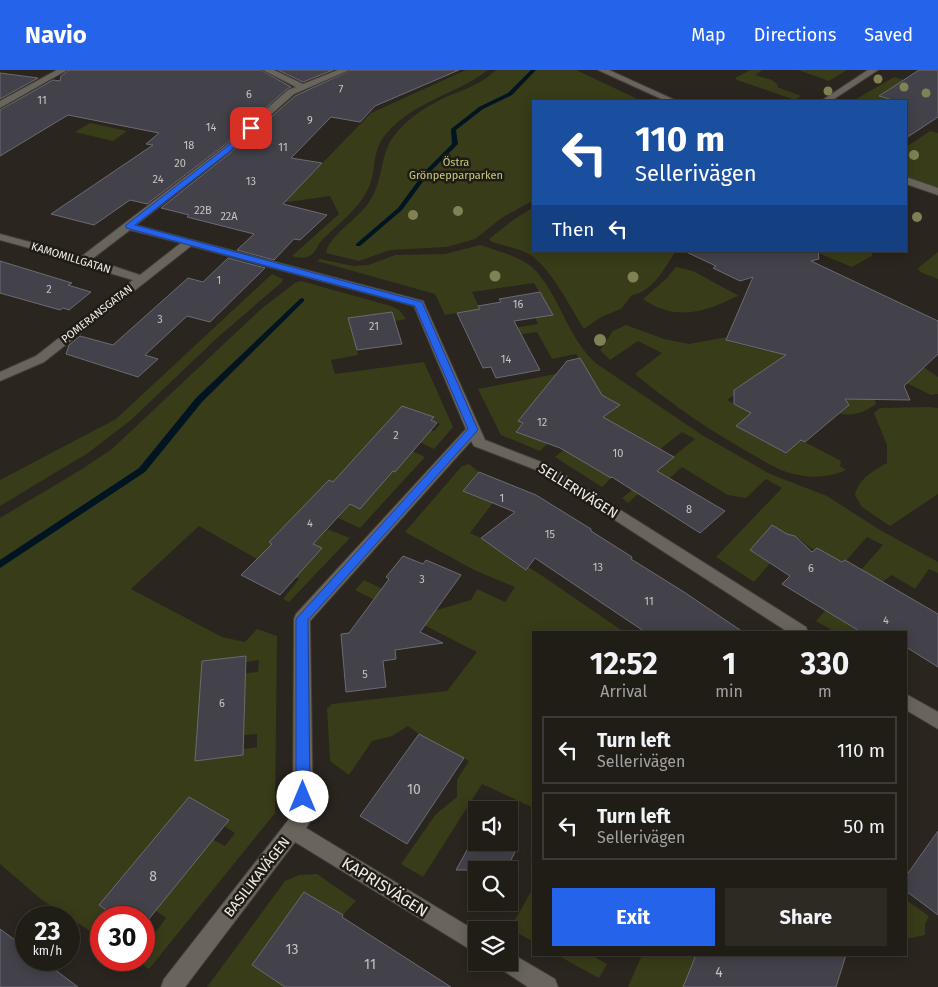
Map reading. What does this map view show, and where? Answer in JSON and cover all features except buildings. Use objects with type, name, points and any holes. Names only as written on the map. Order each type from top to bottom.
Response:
[{"type":"street","points":[[0,105],[63,70]]},
{"type":"street","points":[[267,70],[303,87]]},
{"type":"street","points":[[84,260],[226,150],[291,92],[345,70]]},
{"type":"street","points":[[602,70],[671,100]]},
{"type":"street","points":[[827,100],[874,70]]},
{"type":"street","points":[[907,180],[938,192]]},
{"type":"street","name":"SELLERIVÄGEN","points":[[128,226],[418,304],[479,443],[544,468],[798,631]]},
{"type":"street","name":"KAMOMILLGATAN","points":[[0,237],[84,260],[103,268],[142,279]]},
{"type":"street","name":"POMERANSGATAN","points":[[0,378],[40,359],[188,242]]},
{"type":"street","name":"BASILIKAVÄGEN","points":[[172,987],[303,817],[302,619],[473,430]]},
{"type":"street","points":[[907,702],[938,721]]},
{"type":"street","name":"KAPRISVÄGEN","points":[[293,830],[468,938]]},
{"type":"street","points":[[518,968],[547,987]]},
{"type":"green space","points":[[466,70],[488,70],[417,109],[392,128],[378,147],[370,183],[359,204],[322,240],[315,252],[302,258],[292,256],[339,214],[330,196],[274,204],[286,176],[306,180],[371,113]]},
{"type":"green space","name":"Östra Grönpepparparken","points":[[496,70],[576,70],[640,100],[532,100],[532,201],[503,217],[475,239],[447,247],[390,250],[359,261],[326,253],[332,241],[367,205],[373,196],[387,149],[397,132],[426,108],[479,83]]},
{"type":"green space","points":[[750,70],[763,70],[755,75],[772,80],[778,85],[777,87],[801,96],[795,100],[735,78]]},
{"type":"green space","points":[[798,70],[841,70],[847,70],[829,81]]},
{"type":"green space","points":[[894,77],[938,91],[879,96],[890,100],[855,100]]},
{"type":"green space","points":[[90,123],[127,131],[113,141],[75,132]]},
{"type":"green space","points":[[930,131],[938,133],[938,189],[907,178],[907,146]]},
{"type":"green space","points":[[532,208],[532,252],[675,252],[652,284],[639,293],[632,295],[621,309],[601,317],[584,329],[554,280],[540,263],[528,254],[492,242],[489,239]]},
{"type":"green space","points":[[480,245],[517,258],[531,266],[545,282],[579,343],[597,364],[702,435],[770,474],[827,496],[880,530],[938,562],[938,573],[929,569],[915,589],[892,575],[882,582],[846,623],[859,631],[833,631],[816,621],[883,545],[867,537],[844,563],[817,548],[814,550],[795,536],[780,536],[753,547],[754,553],[763,559],[772,561],[754,582],[716,557],[782,488],[766,479],[746,498],[728,495],[682,467],[659,488],[650,483],[628,503],[622,498],[695,439],[682,432],[659,450],[625,429],[583,462],[611,478],[602,487],[555,457],[590,427],[620,405],[607,397],[576,418],[529,407],[518,421],[523,423],[516,431],[548,443],[540,451],[501,435],[478,389],[586,368],[576,354],[552,359],[537,332],[510,336],[507,329],[538,324],[535,317],[552,314],[534,283],[472,292],[480,309],[445,315],[435,294],[317,261],[320,259],[353,266],[368,265],[395,255],[445,254]]},
{"type":"green space","points":[[815,252],[871,252],[873,255],[852,267]]},
{"type":"green space","points":[[938,252],[938,279],[920,272],[918,268]]},
{"type":"green space","points":[[676,267],[693,271],[739,296],[703,310],[683,313],[663,309],[643,299],[666,279]]},
{"type":"green space","points":[[272,274],[283,279],[282,282],[217,338],[131,420],[88,453],[0,506],[0,480],[116,419]]},
{"type":"green space","points":[[301,281],[391,306],[399,310],[406,319],[395,321],[392,312],[349,318],[358,355],[331,360],[335,374],[424,362],[453,427],[434,449],[413,439],[423,427],[434,431],[440,424],[431,420],[434,417],[402,406],[353,460],[382,471],[385,468],[395,472],[401,464],[394,461],[406,448],[425,457],[360,528],[338,518],[350,504],[360,509],[366,501],[357,496],[359,493],[329,481],[269,542],[300,557],[304,552],[314,557],[322,548],[313,544],[327,529],[350,538],[289,602],[283,599],[299,579],[257,559],[199,526],[131,589],[222,637],[245,642],[257,629],[277,636],[275,813],[155,962],[155,933],[166,918],[155,910],[212,839],[225,846],[235,833],[224,826],[229,819],[189,797],[99,905],[101,906],[90,906],[90,931],[80,924],[80,906],[51,906],[0,864],[0,518],[112,449],[261,309],[295,283]],"holes":[[[245,656],[246,662],[259,660],[258,672],[245,673],[244,735],[257,734],[257,747],[243,749],[243,755],[195,761],[202,661]]]},
{"type":"green space","points":[[626,325],[664,339],[689,344],[727,337],[730,342],[767,351],[784,351],[785,355],[816,370],[754,382],[747,381],[734,389],[734,395],[727,400],[751,413],[736,426],[786,453],[801,440],[841,461],[840,466],[846,470],[833,475],[820,476],[788,473],[708,428],[663,397],[635,374],[662,353],[638,341],[610,360],[600,350],[613,331]]},
{"type":"green space","points":[[922,366],[938,377],[938,394],[931,395],[907,383],[919,372]]},
{"type":"green space","points":[[863,385],[872,389],[876,404],[855,414],[833,411]]},
{"type":"green space","points":[[880,408],[938,408],[938,494],[890,526],[862,507],[855,495],[859,484],[863,480],[887,463],[887,445],[874,413]]},
{"type":"green space","points":[[469,464],[479,472],[463,491],[493,503],[470,533],[541,575],[623,631],[532,631],[532,807],[482,784],[471,801],[468,801],[468,806],[423,877],[401,864],[436,814],[457,797],[457,780],[469,761],[408,726],[392,736],[372,741],[349,775],[330,761],[327,709],[332,704],[447,691],[477,652],[355,590],[364,580],[430,612],[471,600],[477,589],[505,602],[515,587],[474,570],[405,532],[462,466]]},
{"type":"green space","points":[[317,874],[356,901],[343,915],[304,892],[252,965],[285,987],[207,987],[285,881],[299,875]]},
{"type":"green space","points":[[532,890],[532,941],[518,933],[518,921],[514,921]]},
{"type":"green space","points":[[907,901],[929,916],[925,924],[925,935],[907,939]]},
{"type":"green space","points":[[559,956],[593,956],[607,964],[599,978]]},
{"type":"green space","points":[[642,956],[696,956],[683,987],[628,987]]},
{"type":"waterway","points":[[358,245],[400,209],[428,171],[455,144],[453,130],[481,108],[510,94],[534,70]]},
{"type":"waterway","points":[[0,565],[142,470],[199,400],[302,300]]},
{"type":"route","points":[[251,128],[226,150],[128,226],[418,304],[473,430],[302,619],[303,797]]}]
